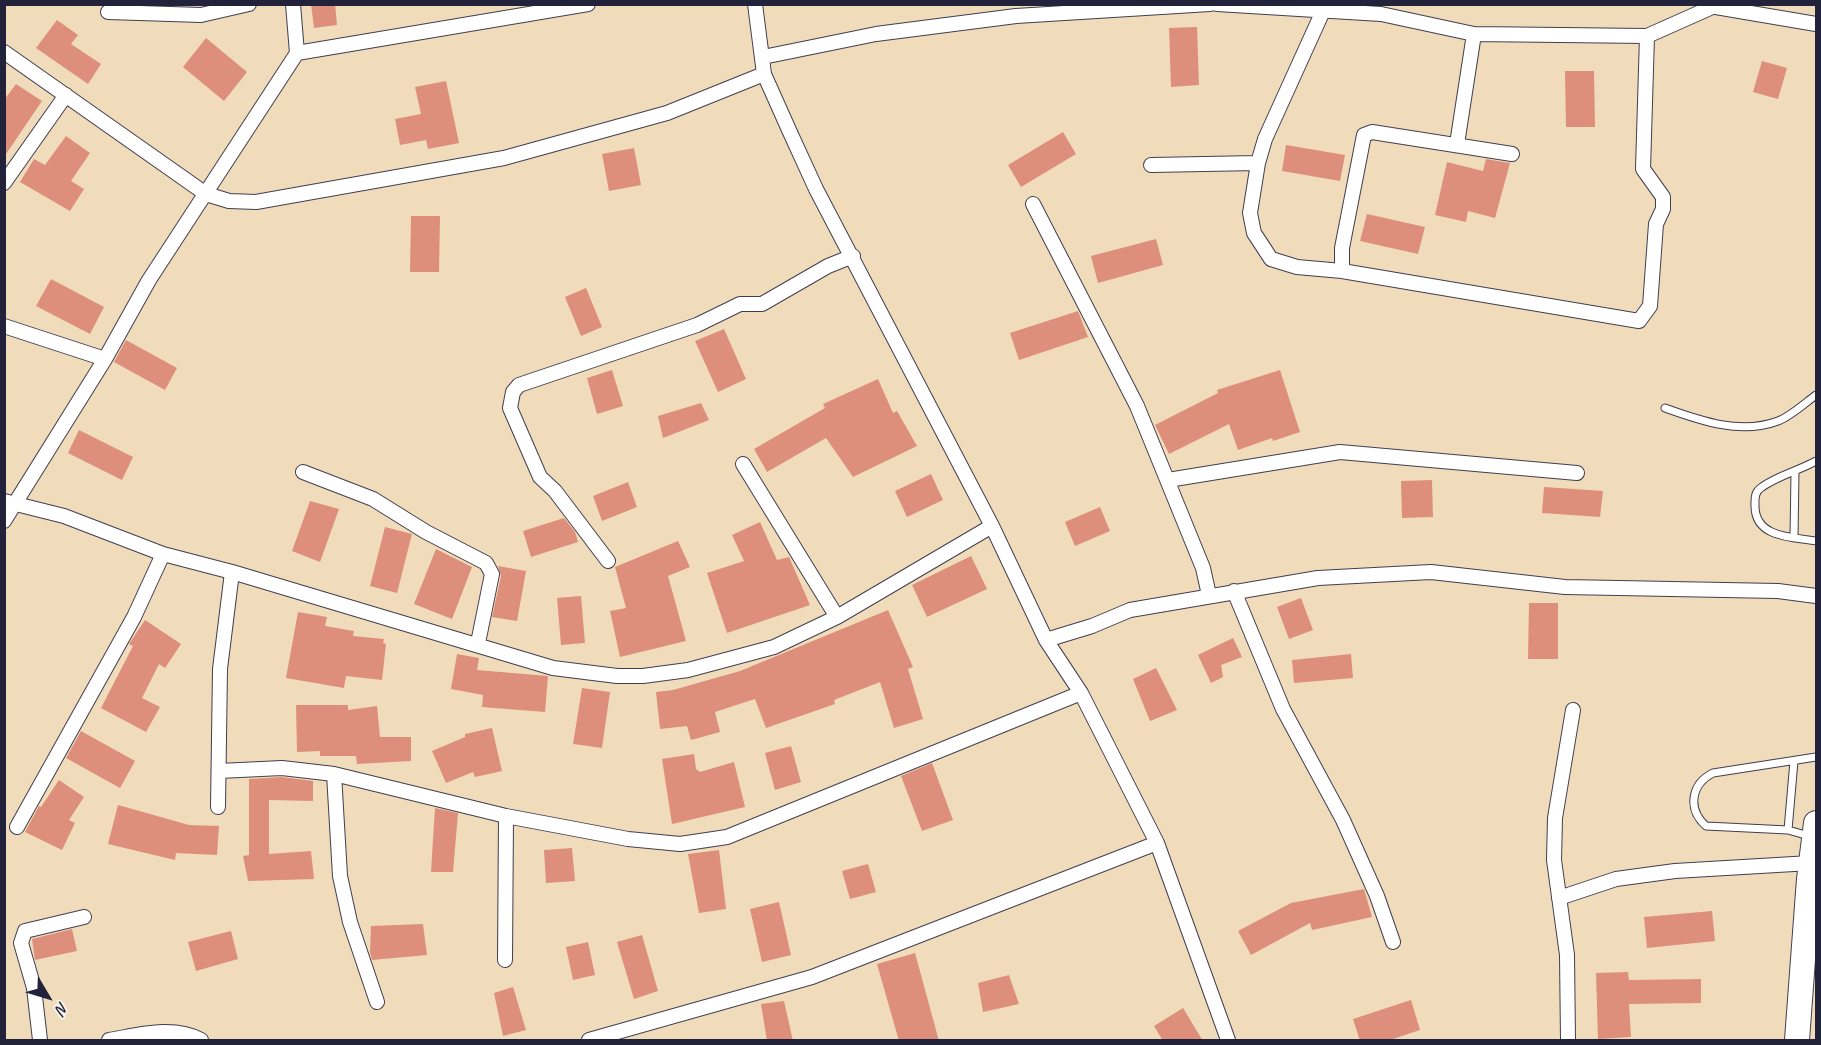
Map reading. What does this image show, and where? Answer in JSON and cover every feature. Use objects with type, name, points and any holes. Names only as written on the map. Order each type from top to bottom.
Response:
[{"type":"highway","points":[[1797,1041],[1811,863],[1816,830]]},
{"type":"street","points":[[108,12],[201,15],[249,4]]},
{"type":"street","points":[[4,521],[10,503],[105,359],[149,280],[297,53],[293,4]]},
{"type":"street","points":[[297,53],[588,4]]},
{"type":"street","points":[[755,4],[764,74],[816,189],[992,526],[1046,640],[1081,693],[1157,843],[1228,1041]]},
{"type":"street","points":[[763,57],[876,34],[1016,16],[1210,4]]},
{"type":"street","points":[[1217,4],[1381,14],[1474,34],[1647,36],[1706,6],[1816,24]]},
{"type":"street","points":[[1323,11],[1265,139],[1258,163],[1250,213],[1254,233],[1264,252],[1271,259],[1280,263],[1342,271],[1639,321],[1650,306],[1656,224],[1663,209],[1663,197],[1643,169],[1647,36]]},
{"type":"street","points":[[1457,144],[1474,34]]},
{"type":"street","points":[[4,52],[206,194],[229,201],[256,202],[504,158],[667,113],[764,74]]},
{"type":"street","points":[[4,183],[66,95]]},
{"type":"street","points":[[1342,271],[1342,248],[1364,135],[1372,132],[1512,154]]},
{"type":"street","points":[[1151,165],[1258,163]]},
{"type":"street","points":[[1033,204],[1132,396],[1203,568],[1209,595]]},
{"type":"street","points":[[608,561],[555,491],[540,477],[510,408],[513,392],[519,385],[696,325],[740,304],[762,304],[828,266],[853,256]]},
{"type":"street","points":[[4,326],[105,359]]},
{"type":"street","points":[[1168,480],[1340,452],[1577,472]]},
{"type":"street","points":[[743,464],[837,617]]},
{"type":"street","points":[[303,472],[373,499],[426,532],[486,563],[492,574],[478,644]]},
{"type":"street","points":[[10,503],[64,516],[163,554],[232,572],[553,668],[617,676],[643,676],[688,670],[774,647],[837,617],[992,526]]},
{"type":"street","points":[[16,827],[134,617],[163,554]]},
{"type":"street","points":[[218,807],[220,669],[232,572]]},
{"type":"street","points":[[1046,640],[1092,626],[1130,609],[1318,578],[1431,572],[1565,587],[1778,591],[1816,596]]},
{"type":"street","points":[[1234,591],[1283,709],[1343,820],[1377,896],[1393,942]]},
{"type":"street","points":[[219,771],[282,768],[334,774],[506,816],[628,839],[670,843],[727,837],[1081,693]]},
{"type":"street","points":[[1568,1041],[1567,955],[1554,860],[1555,818],[1573,710]]},
{"type":"street","points":[[334,774],[340,876],[350,921],[376,1002]]},
{"type":"street","points":[[505,960],[506,816]]},
{"type":"street","points":[[589,1041],[812,977],[1157,843]]},
{"type":"street","points":[[1559,898],[1616,879],[1675,871],[1811,863]]},
{"type":"street","points":[[40,1041],[34,988],[21,936],[25,931],[84,918]]},
{"type":"street","points":[[110,1041],[173,1032],[188,1033],[201,1041]]},
{"type":"lane","points":[[1665,408],[1712,425],[1754,426],[1779,421],[1816,395]]},
{"type":"lane","points":[[1816,461],[1764,485],[1755,498],[1755,519],[1760,526],[1769,532],[1816,541]]},
{"type":"lane","points":[[1794,537],[1796,472]]},
{"type":"lane","points":[[1816,757],[1713,773],[1704,778],[1696,788],[1693,802],[1696,817],[1706,825],[1816,830]]},
{"type":"lane","points":[[1788,830],[1794,760]]},
{"type":"building","points":[[311,4],[335,4],[337,25],[314,28]]},
{"type":"building","points":[[57,20],[78,35],[71,44],[101,64],[88,84],[36,48]]},
{"type":"building","points":[[1197,27],[1199,85],[1171,87],[1169,28]]},
{"type":"building","points":[[206,38],[247,72],[224,101],[183,67]]},
{"type":"building","points":[[1762,61],[1787,68],[1778,99],[1753,92]]},
{"type":"building","points":[[1565,71],[1594,71],[1595,127],[1566,127]]},
{"type":"building","points":[[446,81],[459,143],[428,149],[426,140],[400,145],[395,119],[421,114],[415,87]]},
{"type":"building","points":[[16,84],[42,101],[4,157],[4,100]]},
{"type":"building","points":[[1063,132],[1076,154],[1021,187],[1008,165]]},
{"type":"building","points":[[66,136],[90,153],[71,181],[84,189],[70,211],[20,182],[34,159],[45,165]]},
{"type":"building","points":[[1286,145],[1345,155],[1340,181],[1282,171]]},
{"type":"building","points":[[634,148],[641,185],[609,191],[602,154]]},
{"type":"building","points":[[1486,159],[1510,163],[1495,218],[1468,211],[1466,222],[1435,215],[1447,162],[1483,171]]},
{"type":"building","points":[[1367,214],[1425,227],[1418,254],[1360,241]]},
{"type":"building","points":[[411,216],[440,216],[439,272],[410,272]]},
{"type":"building","points":[[1156,239],[1163,265],[1098,283],[1091,256]]},
{"type":"building","points":[[51,279],[104,307],[90,334],[36,306]]},
{"type":"building","points":[[586,288],[602,327],[581,336],[565,297]]},
{"type":"building","points":[[1078,311],[1088,337],[1019,360],[1010,333]]},
{"type":"building","points":[[724,329],[746,379],[718,392],[695,341]]},
{"type":"building","points":[[126,340],[177,368],[165,390],[114,362]]},
{"type":"building","points":[[612,370],[623,406],[597,414],[587,378]]},
{"type":"building","points":[[1280,370],[1300,432],[1273,441],[1272,438],[1238,450],[1229,424],[1169,454],[1155,425],[1218,393],[1217,390]]},
{"type":"building","points":[[878,379],[893,413],[897,411],[917,446],[853,477],[826,438],[767,472],[754,449],[825,408],[823,404]]},
{"type":"building","points":[[701,403],[709,420],[663,438],[658,416]]},
{"type":"building","points":[[79,430],[133,457],[122,480],[68,453]]},
{"type":"building","points":[[931,474],[943,500],[907,517],[895,491]]},
{"type":"building","points":[[1432,480],[1433,517],[1402,518],[1401,481]]},
{"type":"building","points":[[628,482],[637,507],[602,521],[593,496]]},
{"type":"building","points":[[1544,487],[1603,491],[1600,517],[1542,513]]},
{"type":"building","points":[[310,501],[339,509],[320,562],[292,551]]},
{"type":"building","points":[[1100,507],[1110,531],[1075,546],[1065,522]]},
{"type":"building","points":[[564,518],[575,532],[578,542],[531,557],[523,531]]},
{"type":"building","points":[[760,522],[777,560],[789,557],[810,605],[727,633],[707,573],[744,561],[732,535]]},
{"type":"building","points":[[385,527],[412,534],[397,593],[370,586]]},
{"type":"building","points":[[678,541],[690,567],[668,576],[686,641],[620,657],[610,611],[626,608],[615,567]]},
{"type":"building","points":[[436,549],[472,567],[452,619],[414,604]]},
{"type":"building","points":[[971,556],[987,589],[927,617],[912,585]]},
{"type":"building","points":[[498,566],[526,571],[517,621],[492,617],[501,576]]},
{"type":"building","points":[[581,596],[585,643],[561,645],[557,598]]},
{"type":"building","points":[[1301,598],[1313,630],[1289,639],[1277,607]]},
{"type":"building","points":[[1529,603],[1558,603],[1558,659],[1528,659]]},
{"type":"building","points":[[888,610],[913,667],[908,669],[923,719],[894,728],[880,682],[834,700],[835,704],[766,728],[755,699],[715,712],[720,732],[691,740],[687,726],[660,729],[656,692],[673,690],[740,671]]},
{"type":"building","points":[[298,612],[327,617],[325,626],[354,631],[353,636],[384,639],[383,643],[386,644],[382,680],[346,676],[344,688],[286,678]]},
{"type":"building","points":[[145,620],[181,644],[165,668],[159,664],[142,698],[160,707],[146,732],[101,708],[133,646],[129,644]]},
{"type":"building","points":[[1233,638],[1242,657],[1221,665],[1223,677],[1211,683],[1198,655]]},
{"type":"building","points":[[457,654],[479,658],[477,670],[548,676],[545,712],[482,707],[483,695],[451,689]]},
{"type":"building","points":[[1351,654],[1353,678],[1294,683],[1292,660]]},
{"type":"building","points":[[1156,668],[1177,710],[1150,721],[1133,679]]},
{"type":"building","points":[[582,688],[610,692],[602,748],[573,744]]},
{"type":"building","points":[[296,705],[348,705],[348,710],[377,706],[380,737],[411,737],[411,761],[357,764],[356,756],[320,756],[320,751],[297,752]]},
{"type":"building","points":[[492,728],[502,771],[475,777],[473,772],[446,783],[432,751],[465,737],[465,734]]},
{"type":"building","points":[[81,731],[135,761],[120,788],[66,758]]},
{"type":"building","points":[[791,746],[801,782],[775,790],[765,753]]},
{"type":"building","points":[[694,754],[696,769],[700,772],[734,762],[745,807],[672,824],[662,759]]},
{"type":"building","points":[[932,763],[953,820],[922,831],[901,776]]},
{"type":"building","points":[[282,777],[313,781],[313,801],[269,800],[269,854],[311,851],[314,879],[248,881],[243,856],[249,855],[249,779]]},
{"type":"building","points":[[59,780],[84,797],[69,820],[75,823],[62,850],[25,832],[39,806],[41,807]]},
{"type":"building","points":[[118,805],[189,825],[219,826],[217,855],[176,853],[175,860],[108,844]]},
{"type":"building","points":[[435,808],[458,813],[453,872],[431,872]]},
{"type":"building","points":[[572,848],[575,881],[546,883],[544,850]]},
{"type":"building","points":[[719,850],[726,909],[699,913],[688,854]]},
{"type":"building","points":[[868,864],[876,892],[850,899],[842,871]]},
{"type":"building","points":[[1364,889],[1372,917],[1312,930],[1310,923],[1251,955],[1238,931],[1291,903]]},
{"type":"building","points":[[779,902],[791,955],[762,962],[750,909]]},
{"type":"building","points":[[1712,911],[1715,941],[1647,948],[1644,917]]},
{"type":"building","points":[[423,924],[427,955],[372,960],[371,926]]},
{"type":"building","points":[[72,929],[77,951],[35,960],[32,939]]},
{"type":"building","points":[[231,931],[238,959],[196,971],[188,942]]},
{"type":"building","points":[[642,935],[658,991],[634,999],[617,942]]},
{"type":"building","points":[[588,942],[595,975],[573,980],[566,947]]},
{"type":"building","points":[[915,953],[939,1041],[899,1041],[877,964]]},
{"type":"building","points":[[1628,972],[1629,980],[1701,979],[1701,1003],[1629,1004],[1631,1037],[1598,1039],[1596,973]]},
{"type":"building","points":[[1009,975],[1019,1004],[983,1012],[978,983]]},
{"type":"building","points":[[513,987],[526,1030],[503,1036],[494,993]]},
{"type":"building","points":[[1411,1000],[1420,1030],[1387,1041],[1360,1041],[1353,1019]]},
{"type":"building","points":[[784,1001],[793,1041],[767,1041],[761,1004]]},
{"type":"building","points":[[1183,1008],[1203,1041],[1163,1041],[1154,1026]]}]
